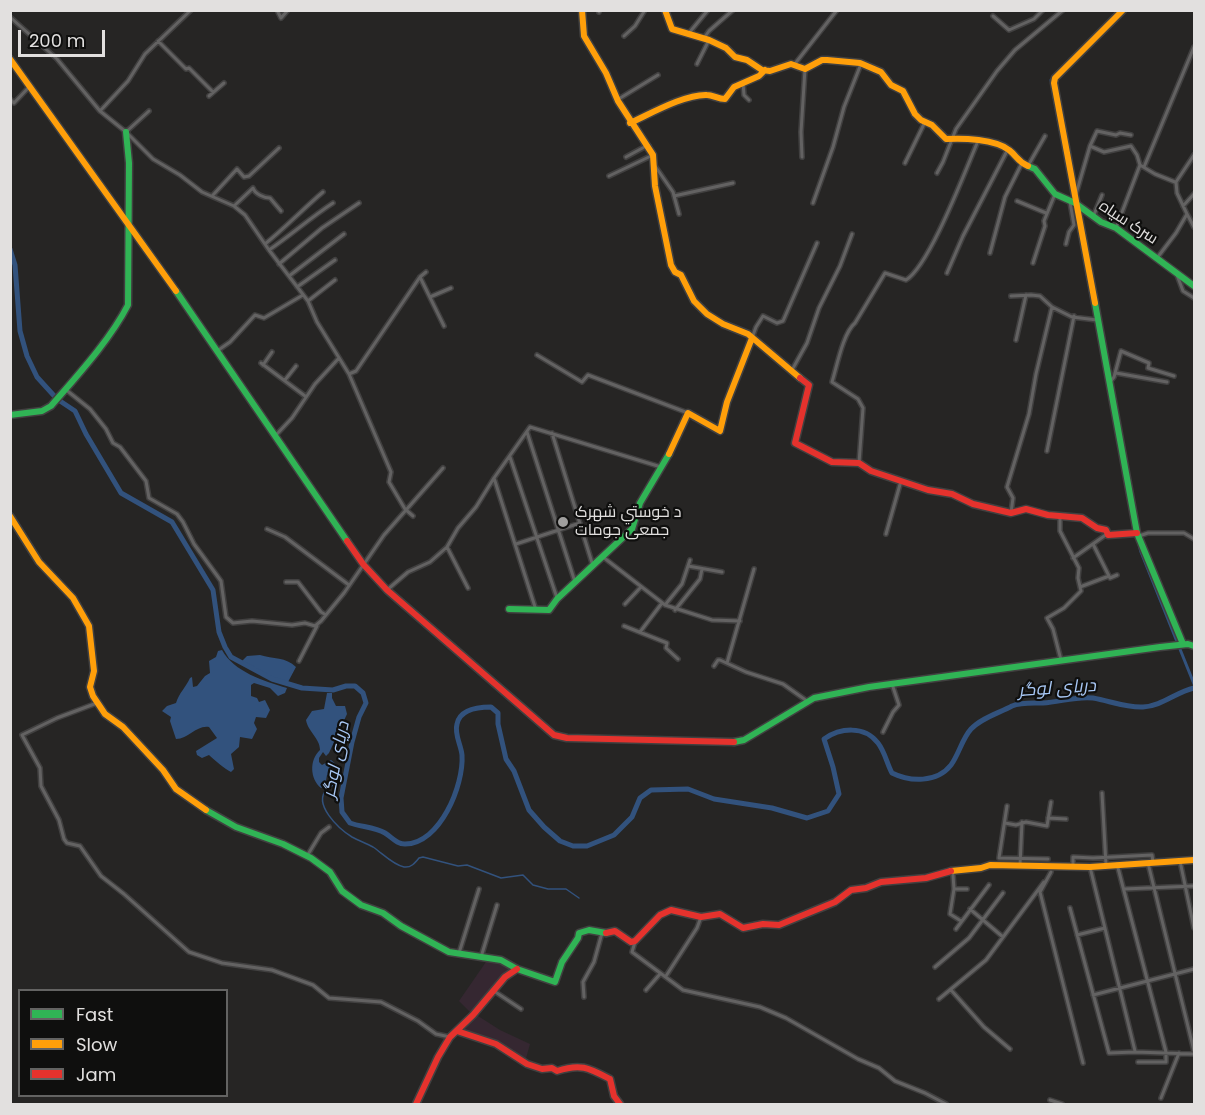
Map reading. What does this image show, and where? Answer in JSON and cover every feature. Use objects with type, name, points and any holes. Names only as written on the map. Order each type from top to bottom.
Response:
[{"type":"street","points":[[99,111],[122,88],[145,54],[191,10]]},
{"type":"street","points":[[277,10],[280,18],[288,10]]},
{"type":"street","points":[[582,10],[584,36],[653,155],[655,186],[671,265],[675,272],[681,275],[685,287],[700,310],[731,328],[749,333],[752,338],[809,385],[795,443],[832,462],[859,463],[871,471],[928,490],[952,494],[973,504],[1011,513],[1026,509],[1048,515],[1082,518],[1097,528],[1106,530],[1107,534]]},
{"type":"street","points":[[624,36],[635,26],[645,10]]},
{"type":"street","points":[[664,10],[672,30],[726,48],[735,57],[747,60],[758,68],[777,69],[786,64],[805,69],[824,60],[861,64],[881,72],[891,85],[903,91],[915,114],[932,125],[946,139],[967,138],[1008,149],[1015,158],[1039,173],[1055,194],[1046,213],[1045,226],[1033,262]]},
{"type":"street","points":[[689,35],[689,32],[708,10]]},
{"type":"street","points":[[697,64],[709,31],[733,10]]},
{"type":"street","points":[[794,65],[837,10]]},
{"type":"street","points":[[993,16],[1009,30],[1034,18],[1043,10]]},
{"type":"street","points":[[937,173],[956,129],[1003,64],[1063,10]]},
{"type":"street","points":[[1123,10],[1055,78],[1054,83],[1073,202],[1110,382],[1136,534],[1181,645]]},
{"type":"street","points":[[10,17],[57,59],[99,111],[126,132],[153,159],[180,175],[202,192],[234,206],[245,215],[308,301],[317,321],[349,374],[391,472],[389,482],[405,509],[413,516]]},
{"type":"street","points":[[158,41],[213,92]]},
{"type":"street","points":[[1116,228],[1194,47]]},
{"type":"street","points":[[10,59],[218,351],[363,564],[387,590],[549,732],[560,737],[737,742],[744,740],[807,701],[823,696],[891,684],[1061,661],[1181,645],[1194,646]]},
{"type":"street","points":[[813,203],[833,147],[844,107],[861,64]]},
{"type":"street","points":[[802,158],[801,132],[805,69]]},
{"type":"street","points":[[632,122],[674,104],[707,95],[720,100],[725,99],[733,88],[762,75],[765,70]]},
{"type":"street","points":[[620,98],[658,75]]},
{"type":"street","points":[[743,82],[744,95],[749,100]]},
{"type":"street","points":[[209,96],[225,83]]},
{"type":"street","points":[[10,99],[14,103],[30,86]]},
{"type":"street","points":[[126,132],[149,111]]},
{"type":"street","points":[[905,163],[926,122]]},
{"type":"street","points":[[1066,244],[1069,232],[1074,225],[1073,202],[1090,146],[1097,131],[1131,135]]},
{"type":"street","points":[[10,415],[42,411],[51,406],[94,356],[128,305],[129,163],[126,132]]},
{"type":"street","points":[[990,253],[1005,197],[1045,136]]},
{"type":"street","points":[[859,463],[863,408],[858,399],[832,382],[843,346],[851,327],[885,273],[906,280],[926,258],[979,140]]},
{"type":"street","points":[[626,157],[648,145]]},
{"type":"street","points":[[1090,146],[1104,152],[1131,146],[1142,166],[1176,182]]},
{"type":"street","points":[[213,195],[237,169],[244,177],[249,176],[279,148]]},
{"type":"street","points":[[948,273],[963,236],[1008,149]]},
{"type":"street","points":[[609,176],[653,155]]},
{"type":"street","points":[[1194,155],[1176,182],[1177,193],[1194,226]]},
{"type":"street","points":[[655,166],[661,172],[674,196],[679,214]]},
{"type":"street","points":[[674,196],[733,183]]},
{"type":"street","points":[[234,206],[253,188],[254,191],[270,198],[281,211]]},
{"type":"street","points":[[265,244],[323,192]]},
{"type":"street","name":"سرک سیاه","points":[[1055,194],[1116,228],[1194,286]]},
{"type":"street","points":[[1183,206],[1194,194]]},
{"type":"street","points":[[1093,217],[1102,195]]},
{"type":"street","points":[[1017,201],[1046,213]]},
{"type":"street","points":[[269,250],[296,232],[309,218],[333,203]]},
{"type":"street","points":[[279,264],[322,228],[358,203]]},
{"type":"street","points":[[1157,258],[1187,214]]},
{"type":"street","points":[[289,276],[344,234]]},
{"type":"street","points":[[792,370],[807,343],[819,308],[840,267],[852,234]]},
{"type":"street","points":[[537,355],[582,382],[588,375],[688,412],[720,431],[727,402],[756,327],[763,316],[777,323],[783,321],[817,243]]},
{"type":"street","points":[[297,287],[334,260]]},
{"type":"street","points":[[349,374],[356,371],[420,277],[426,272]]},
{"type":"street","points":[[1177,274],[1184,291],[1194,298]]},
{"type":"street","points":[[420,277],[444,326]]},
{"type":"street","points":[[308,301],[334,280]]},
{"type":"street","points":[[430,297],[450,288]]},
{"type":"street","points":[[218,351],[230,342],[255,315],[264,318],[303,295]]},
{"type":"street","points":[[1016,340],[1026,295]]},
{"type":"street","points":[[1011,296],[1040,296],[1052,307],[1074,316],[1097,320]]},
{"type":"street","points":[[1011,513],[1013,498],[1007,487],[1029,414],[1052,307]]},
{"type":"street","points":[[1047,451],[1074,316]]},
{"type":"street","points":[[1110,382],[1121,351],[1149,363],[1148,368],[1174,376]]},
{"type":"street","points":[[272,352],[262,364],[306,396]]},
{"type":"street","points":[[276,435],[292,418],[315,384],[339,358]]},
{"type":"street","points":[[285,380],[296,366]]},
{"type":"street","points":[[1115,372],[1167,382]]},
{"type":"street","points":[[64,391],[90,409],[106,429],[146,481],[149,498],[177,514],[183,522],[194,544],[221,581],[226,617],[233,623],[252,621],[291,626],[305,623],[315,626],[321,621]]},
{"type":"street","points":[[509,609],[549,610],[557,599],[594,567],[632,529],[640,503],[669,454],[688,412]]},
{"type":"street","points":[[387,590],[408,572],[430,562],[447,547],[458,528],[476,507],[494,478],[532,427],[661,467]]},
{"type":"street","points":[[527,432],[576,582]]},
{"type":"street","points":[[552,433],[594,567]]},
{"type":"street","points":[[510,457],[557,599]]},
{"type":"street","points":[[299,661],[321,621],[350,585],[363,564],[405,509],[443,468]]},
{"type":"street","points":[[494,478],[536,610]]},
{"type":"street","points":[[886,534],[901,481]]},
{"type":"street","points":[[10,516],[39,562],[74,598],[89,626],[94,671],[90,691],[97,703],[105,714],[123,727],[163,770],[176,789],[236,827],[283,844],[307,856],[326,868],[346,894],[361,905],[383,913],[401,926],[449,952],[506,961],[517,969],[556,982],[562,962],[579,933],[588,928],[602,933],[615,931],[631,942],[635,941]]},
{"type":"street","points":[[1060,516],[1060,531],[1079,568],[1078,578],[1081,591],[1072,602],[1047,618],[1053,629],[1061,661]]},
{"type":"street","points":[[516,544],[579,524]]},
{"type":"street","points":[[267,529],[285,537],[350,585]]},
{"type":"street","points":[[1073,558],[1107,534],[1184,533],[1194,539]]},
{"type":"street","points":[[1093,543],[1109,576]]},
{"type":"street","points":[[447,547],[468,588]]},
{"type":"street","points":[[603,556],[663,604],[675,610],[712,620],[740,621]]},
{"type":"street","points":[[640,632],[682,584],[690,560]]},
{"type":"street","points":[[688,566],[722,572]]},
{"type":"street","points":[[675,610],[700,579],[702,569]]},
{"type":"street","points":[[727,663],[754,569]]},
{"type":"street","points":[[1080,587],[1117,575]]},
{"type":"street","points":[[286,582],[298,582],[321,612],[326,615]]},
{"type":"street","points":[[625,604],[641,587]]},
{"type":"street","points":[[624,626],[667,643],[666,648],[678,659]]},
{"type":"street","points":[[714,666],[719,660],[783,684],[807,701]]},
{"type":"street","points":[[883,732],[899,705],[891,684]]},
{"type":"street","points":[[97,703],[57,718],[22,735],[40,768],[40,786],[59,820],[64,840],[80,846],[101,876],[189,952],[222,963],[272,970],[313,985],[329,998],[381,1002],[418,1021],[436,1034],[450,1037]]},
{"type":"street","points":[[1102,793],[1106,862]]},
{"type":"street","points":[[1005,823],[1016,825],[1022,822],[1047,826],[1051,802]]},
{"type":"street","points":[[1007,806],[999,858],[1053,869],[1073,866],[1090,867],[1106,862],[1152,855],[1150,863],[1154,887],[1194,1052],[1109,1053],[1070,908]]},
{"type":"street","points":[[1048,818],[1066,819]]},
{"type":"street","points":[[1020,862],[1022,822]]},
{"type":"street","points":[[307,856],[321,833],[328,827]]},
{"type":"street","points":[[1073,866],[1073,857],[1117,864],[1194,860]]},
{"type":"street","points":[[946,1104],[895,1082],[879,1068],[858,1059],[786,1018],[760,1007],[683,990],[632,952],[635,941],[660,915],[668,911],[701,917],[720,914],[743,928],[763,924],[779,925],[835,902],[851,890],[866,888],[881,882],[926,878],[947,871],[1048,859]]},
{"type":"street","points":[[1180,861],[1194,928]]},
{"type":"street","points":[[1117,864],[1166,1052],[1166,1062],[1138,1062]]},
{"type":"street","points":[[1090,867],[1135,1052]]},
{"type":"street","points":[[939,999],[986,960],[1053,869]]},
{"type":"street","points":[[1053,869],[1040,892],[1083,1063]]},
{"type":"street","points":[[953,875],[954,889],[950,914],[961,921]]},
{"type":"street","points":[[956,928],[988,885]]},
{"type":"street","points":[[1124,889],[1194,886]]},
{"type":"street","points":[[459,953],[479,889]]},
{"type":"street","points":[[954,889],[967,889]]},
{"type":"street","points":[[935,967],[969,938],[1004,893]]},
{"type":"street","points":[[481,957],[497,905]]},
{"type":"street","points":[[970,909],[1003,937]]},
{"type":"street","points":[[666,976],[697,928],[701,917]]},
{"type":"street","points":[[1077,935],[1105,928]]},
{"type":"street","points":[[584,997],[583,982],[594,962],[602,933]]},
{"type":"street","points":[[416,1104],[450,1037],[505,977],[517,969]]},
{"type":"street","points":[[1093,995],[1194,969]]},
{"type":"street","points":[[646,990],[660,974]]},
{"type":"street","points":[[951,990],[984,1027],[1010,1049]]},
{"type":"street","points":[[494,991],[521,1008]]},
{"type":"street","points":[[457,1031],[495,1044],[527,1064],[546,1070],[588,1067],[610,1079],[614,1096],[620,1104]]},
{"type":"street","points":[[1161,1098],[1179,1053]]},
{"type":"street","points":[[1050,1100],[1062,1104]]},
{"type":"shaded area","points":[[488,959],[496,959],[517,969],[475,1014],[500,1030],[530,1044],[525,1062],[503,1049],[457,1031],[473,1015],[459,1001]]},
{"type":"water","points":[[222,650],[227,658],[242,670],[259,679],[287,688],[285,693],[278,696],[270,688],[254,683],[251,685],[251,696],[257,698],[259,702],[265,700],[270,710],[266,718],[256,717],[254,723],[257,729],[252,739],[240,737],[239,747],[231,754],[234,769],[231,772],[209,755],[202,758],[197,755],[196,751],[217,738],[209,727],[200,728],[185,737],[176,739],[170,721],[171,717],[162,711],[167,706],[176,703],[190,678],[192,677],[193,687],[197,686],[210,673],[209,661],[216,657],[218,651]]},
{"type":"water","points":[[260,655],[284,660],[296,667],[288,682],[270,677],[241,662],[247,656]]},
{"type":"water","points":[[327,693],[332,693],[336,706],[345,706],[347,714],[329,753],[326,756],[323,752],[319,758],[322,765],[331,760],[337,765],[332,774],[336,780],[333,783],[327,775],[325,786],[321,788],[315,780],[312,769],[316,754],[320,750],[306,720],[312,711],[324,709]]},
{"type":"waterway","points":[[1106,24],[1119,10]]},
{"type":"waterway","points":[[1060,130],[1051,80],[1069,61]]},
{"type":"waterway","points":[[643,136],[651,145]]},
{"type":"waterway","points":[[1065,154],[1092,301]]},
{"type":"waterway","name":"دریای لوگر","points":[[10,249],[15,265],[20,331],[27,356],[37,377],[57,399],[75,411],[121,493],[172,522],[213,590],[219,632],[231,657],[272,679],[302,688],[333,690],[355,686],[363,693],[366,703],[359,717],[352,742],[341,798],[342,812],[350,823],[381,831],[399,843],[418,841],[429,834],[447,811],[459,782],[462,767],[457,724],[462,715],[475,708],[491,707],[498,713],[498,724],[506,759],[514,771],[529,810],[560,841],[573,846],[587,846],[614,835],[632,817],[640,798],[651,790],[688,789],[714,799],[772,808],[807,818],[828,811],[839,794],[824,739],[837,732],[852,730],[866,733],[878,743],[892,773],[907,778],[923,779],[938,775],[951,765],[965,737],[975,725],[1016,705],[1093,698],[1143,707],[1194,688]]},
{"type":"waterway","points":[[1133,523],[1141,552],[1194,684]]},
{"type":"waterway","points":[[344,781],[333,785],[323,795],[323,802],[329,816],[347,833],[373,847],[396,864],[409,867],[423,857],[458,866],[467,865],[501,878],[523,875],[533,885],[548,889],[566,889],[579,898]]},
{"type":"traffic: fast","points":[[10,415],[42,411],[51,406],[103,344],[128,305],[129,163],[126,132]]},
{"type":"traffic: fast","points":[[1028,166],[1035,169],[1055,194],[1075,203],[1101,222],[1116,228],[1194,286]]},
{"type":"traffic: fast","points":[[176,291],[347,541]]},
{"type":"traffic: fast","points":[[1095,303],[1137,533],[1183,644]]},
{"type":"traffic: fast","points":[[509,609],[549,610],[557,599],[632,529],[640,503],[669,454]]},
{"type":"traffic: fast","points":[[734,742],[744,740],[814,698],[869,687],[1160,647],[1188,644],[1194,646]]},
{"type":"traffic: fast","points":[[206,810],[236,827],[283,844],[311,858],[330,872],[342,891],[361,905],[383,913],[401,926],[449,952],[501,960],[517,969],[555,982],[562,962],[579,933],[589,930],[606,933]]},
{"type":"traffic: slow","points":[[582,10],[584,36],[606,73],[618,101],[653,155],[655,186],[671,265],[675,272],[681,275],[694,301],[707,314],[723,324],[748,334],[800,378]]},
{"type":"traffic: slow","points":[[665,10],[672,29],[709,40],[726,48],[735,57],[747,60],[762,70],[770,71],[791,64],[805,69],[822,60],[827,60],[860,63],[881,72],[891,85],[903,91],[915,114],[932,125],[946,139],[987,141],[1003,146],[1028,166]]},
{"type":"traffic: slow","points":[[1095,303],[1054,83],[1055,78],[1123,10]]},
{"type":"traffic: slow","points":[[10,59],[176,291]]},
{"type":"traffic: slow","points":[[630,123],[688,98],[707,95],[725,99],[734,87],[759,76],[765,70]]},
{"type":"traffic: slow","points":[[669,454],[688,413],[720,431],[727,402],[752,338]]},
{"type":"traffic: slow","points":[[10,516],[39,562],[73,598],[89,626],[94,671],[90,687],[93,696],[105,714],[123,727],[163,770],[176,789],[206,810]]},
{"type":"traffic: slow","points":[[951,871],[990,865],[1090,867],[1194,860]]},
{"type":"traffic: jam","points":[[800,378],[809,385],[795,443],[832,462],[859,463],[871,471],[928,490],[952,494],[973,504],[1011,513],[1026,509],[1048,515],[1082,518],[1097,528],[1106,530],[1108,535],[1137,533]]},
{"type":"traffic: jam","points":[[347,541],[363,564],[387,590],[554,735],[567,738],[734,742]]},
{"type":"traffic: jam","points":[[606,933],[615,931],[631,942],[635,941],[660,915],[671,910],[701,917],[720,914],[743,928],[763,924],[779,925],[835,902],[851,890],[866,888],[881,882],[926,878],[951,871]]},
{"type":"traffic: jam","points":[[416,1104],[450,1037],[473,1015],[505,977],[517,969]]},
{"type":"traffic: jam","points":[[457,1031],[496,1044],[527,1064],[542,1069],[552,1068],[557,1071],[579,1067],[596,1072],[610,1079],[614,1096],[620,1104]]},
{"type":"place","name":"د خوستي شهرک جمعی جومات","points":[[563,522]]}]
